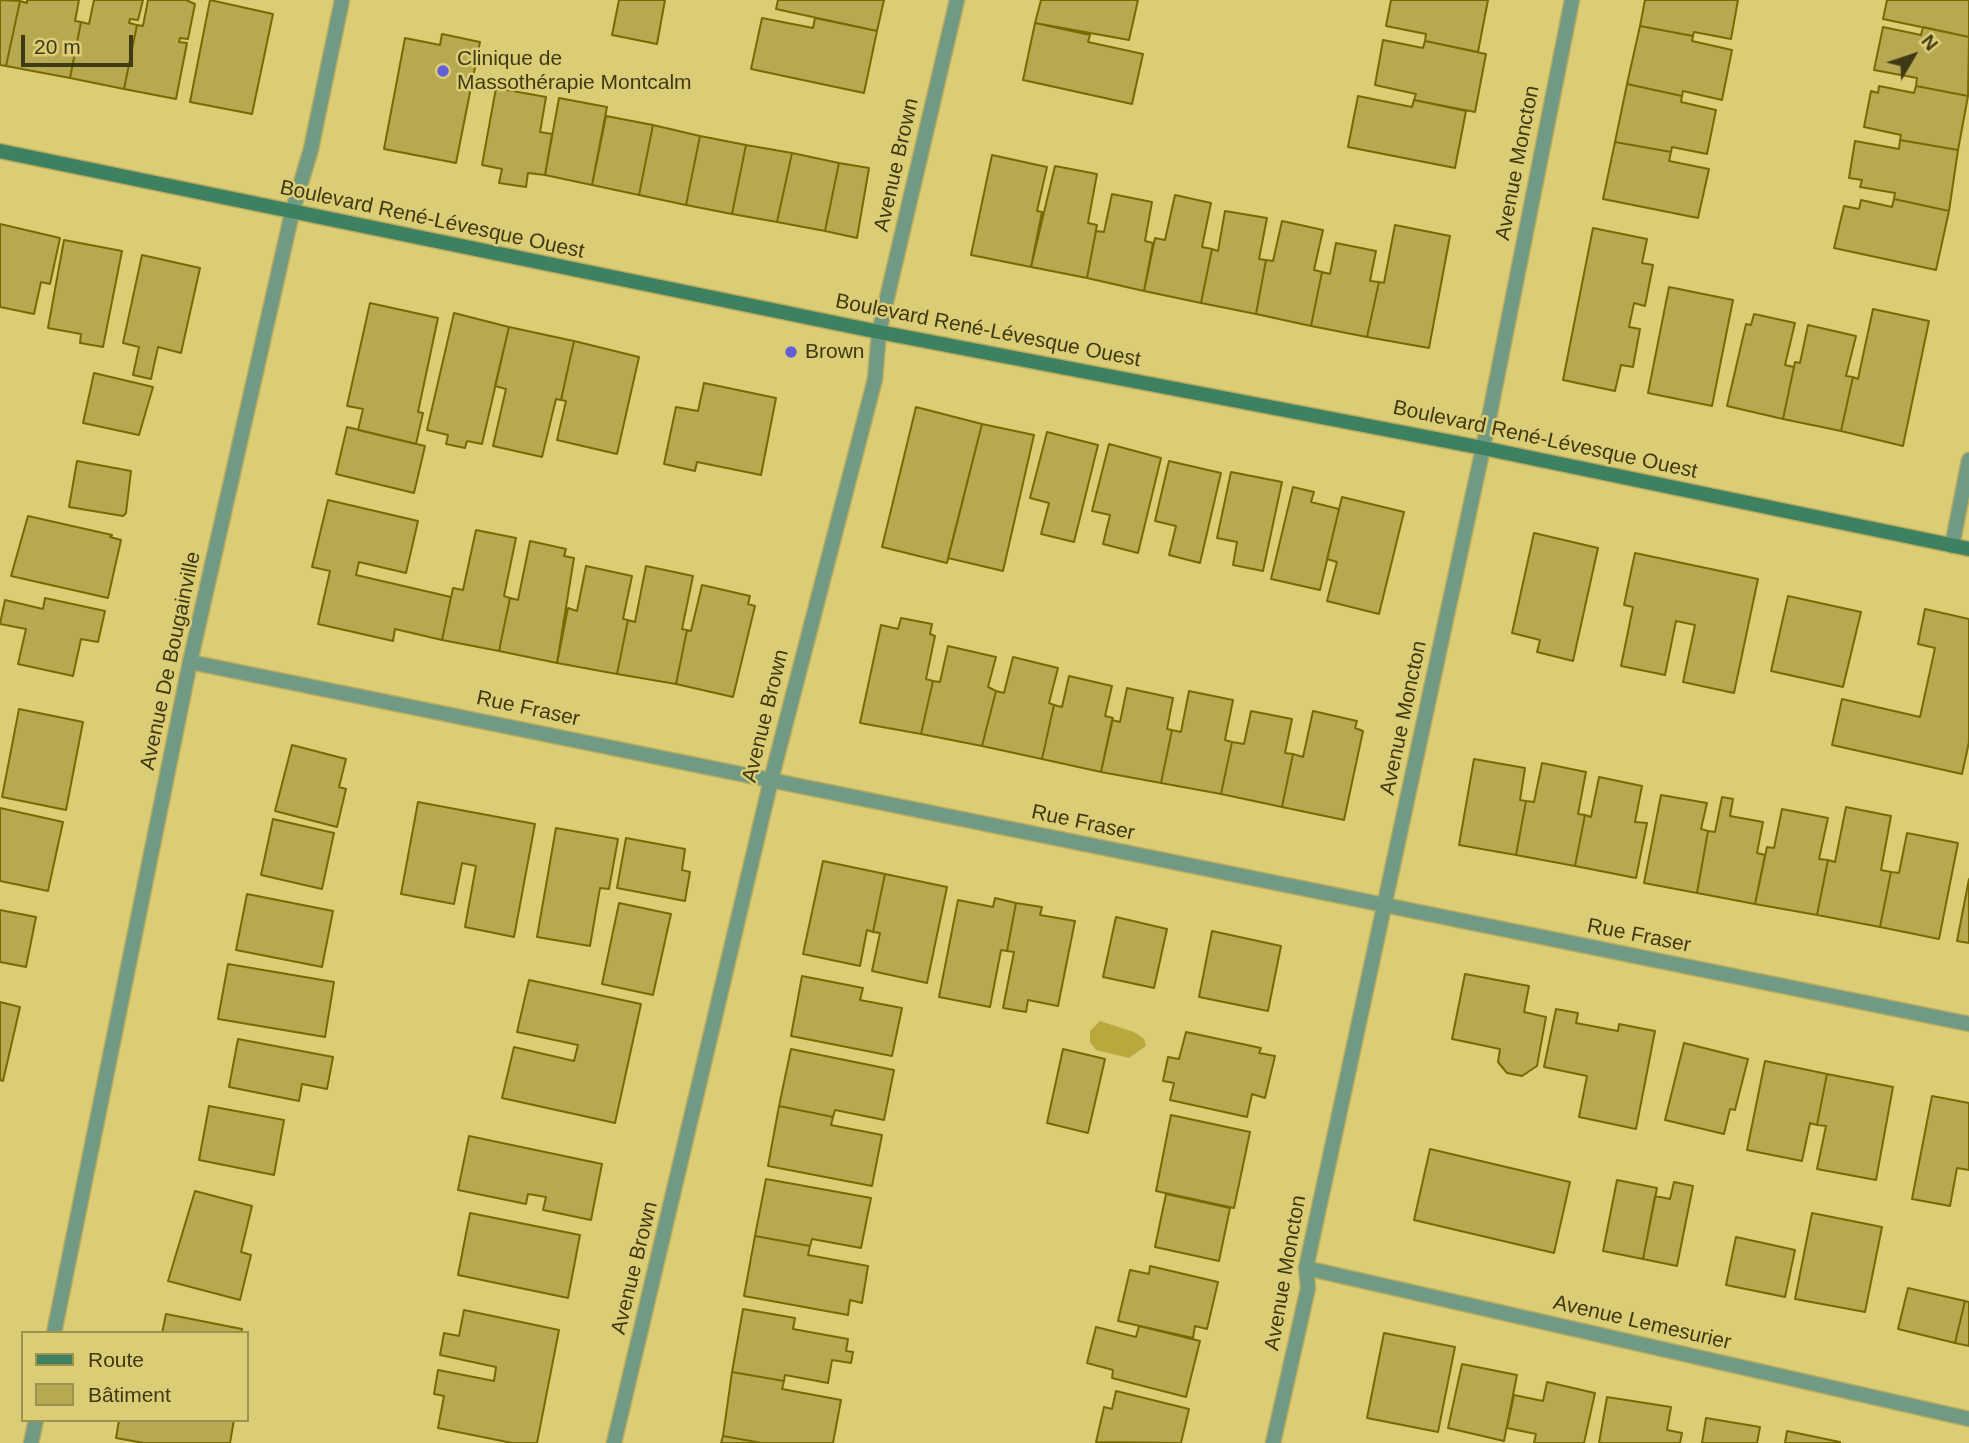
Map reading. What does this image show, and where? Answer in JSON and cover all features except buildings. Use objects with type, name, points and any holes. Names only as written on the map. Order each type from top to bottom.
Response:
[{"type":"main road","name":"Boulevard René-Lévesque Ouest","points":[[0,151],[879,332],[1483,448],[1969,549]]},
{"type":"street","name":"Avenue De Bougainville","points":[[54,1331],[190,662],[292,213],[311,149],[342,0]]},
{"type":"street","name":"Avenue Brown","points":[[614,1443],[771,780],[875,379],[879,332],[957,0]]},
{"type":"street","name":"Avenue Moncton","points":[[1273,1443],[1308,1288],[1306,1268],[1382,906],[1402,828],[1483,448],[1572,0]]},
{"type":"street","points":[[1952,546],[1969,460]]},
{"type":"street","name":"Rue Fraser","points":[[190,662],[1969,1024]]},
{"type":"street","name":"Avenue Lemesurier","points":[[1306,1268],[1969,1419]]},
{"type":"street","points":[[31,1443],[36,1422]]},
{"type":"shaded area","points":[[1100,1021],[1134,1032],[1144,1039],[1146,1046],[1129,1058],[1096,1050],[1090,1042],[1090,1031]]},
{"type":"place","name":"Clinique de Massothérapie Montcalm","points":[[443,71]]},
{"type":"place","name":"Brown","points":[[791,352]]}]
